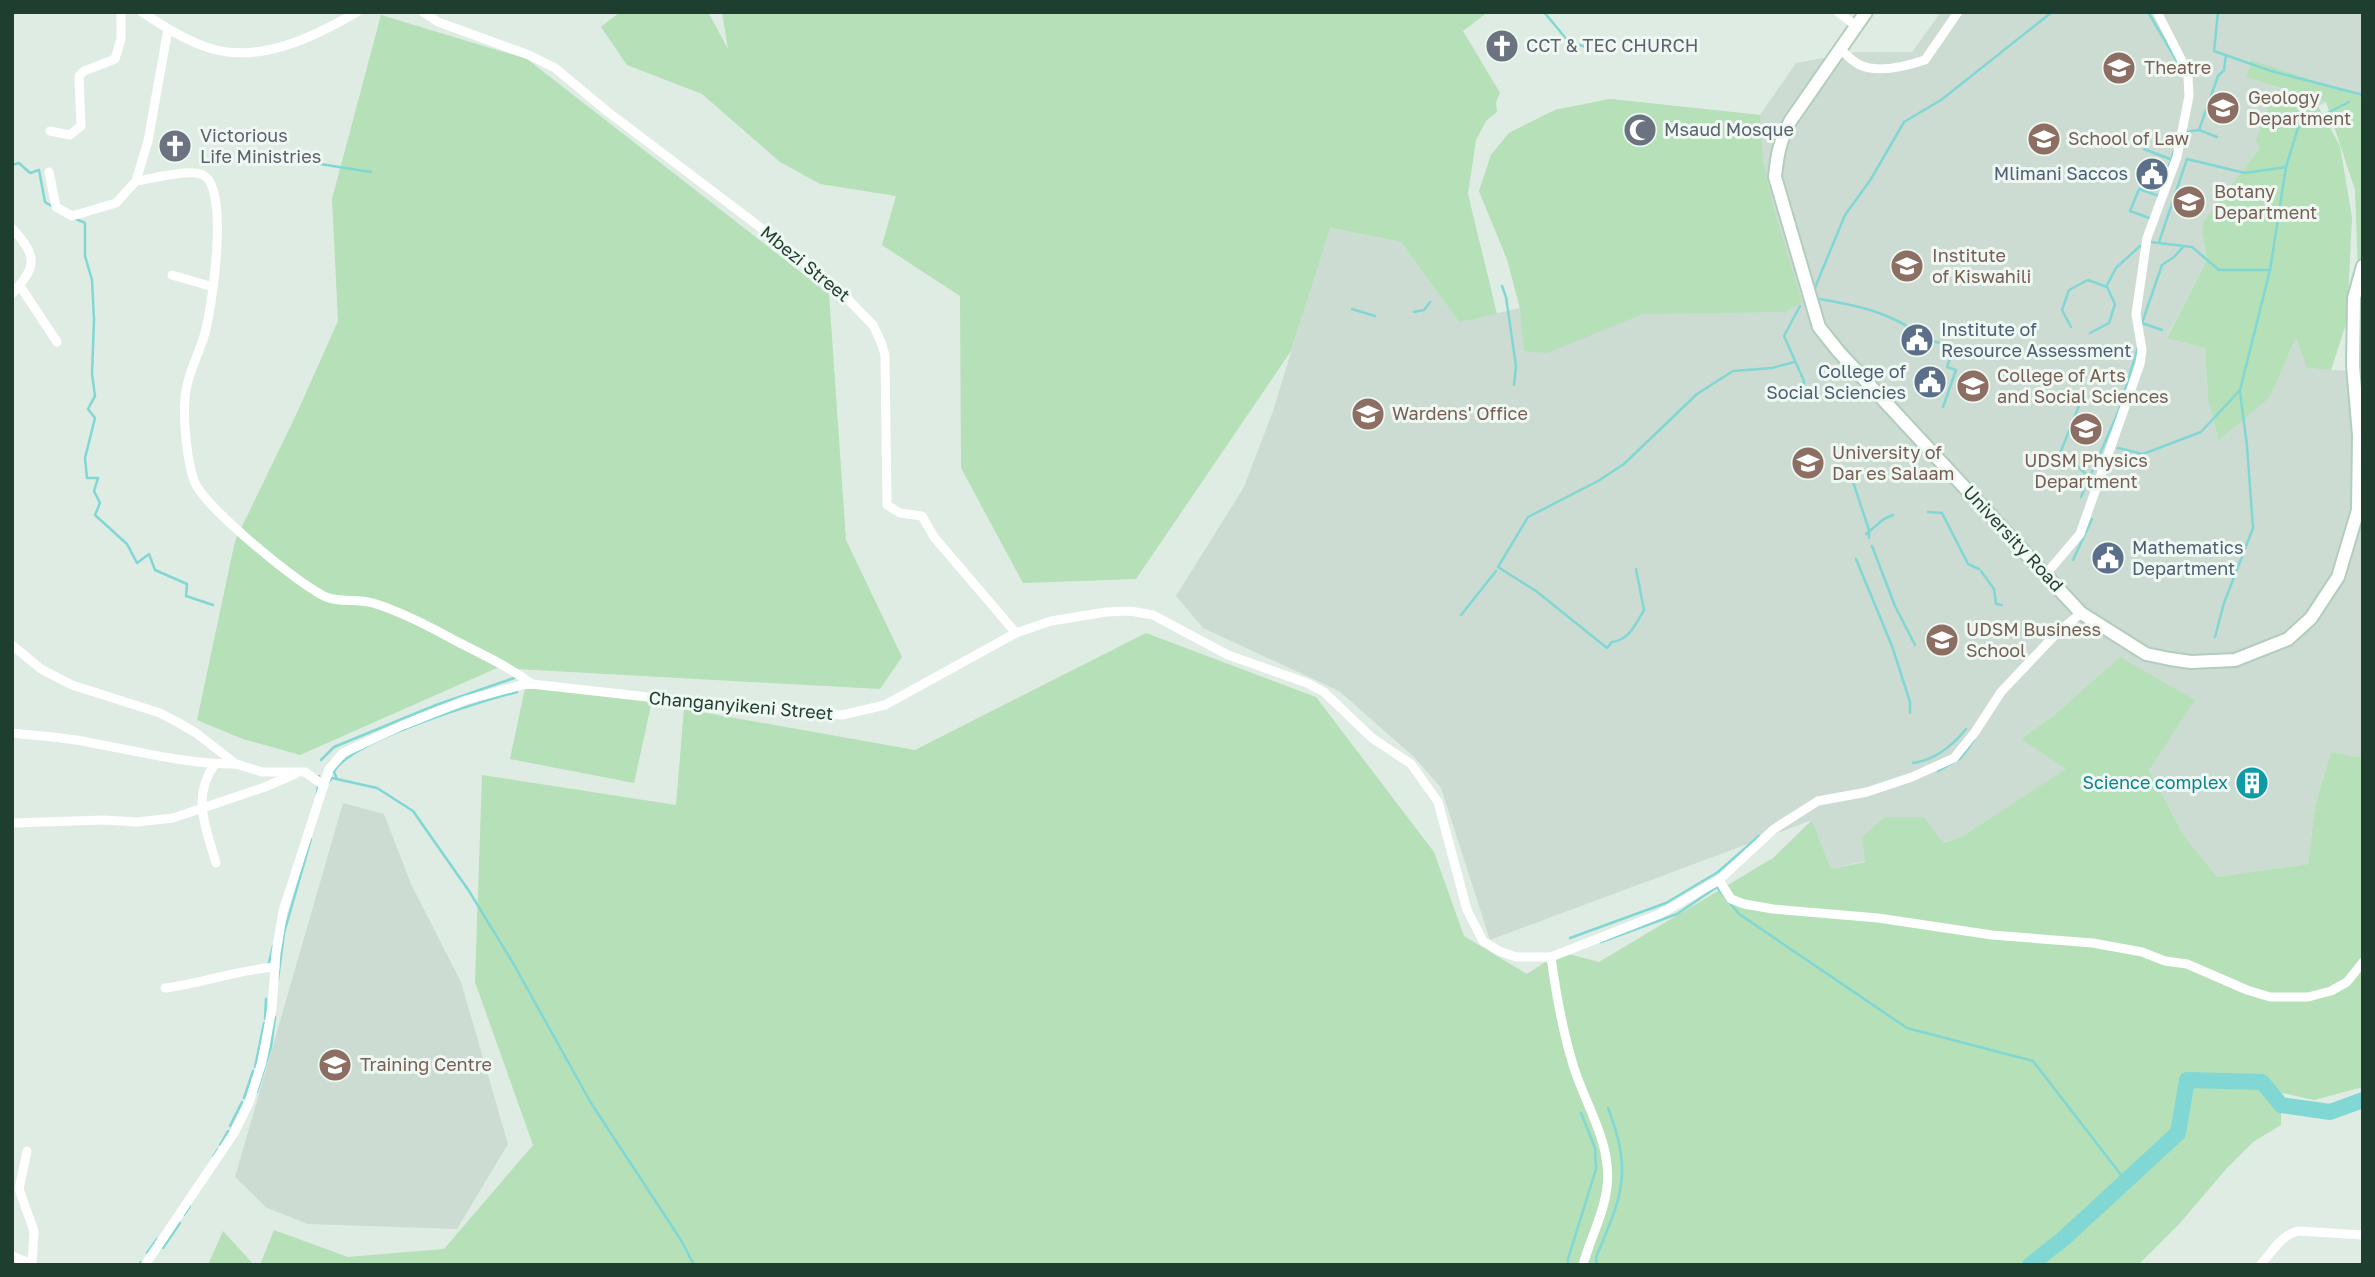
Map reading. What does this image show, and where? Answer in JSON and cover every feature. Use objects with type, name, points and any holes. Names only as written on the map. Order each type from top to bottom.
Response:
[{"type":"street","points":[[50,131],[70,135],[81,126],[79,76],[84,71],[115,59],[121,39],[121,12]]},
{"type":"street","points":[[142,12],[168,29],[208,48],[240,52],[275,48],[301,41],[334,27],[357,12]]},
{"type":"street","name":"Mbezi Street","points":[[423,12],[438,23],[529,55],[555,68],[608,112],[777,240],[855,305],[873,325],[885,355],[887,505],[900,513],[922,516],[934,537],[1016,633]]},
{"type":"street","points":[[1838,12],[1856,26]]},
{"type":"street","name":"University Road","points":[[1866,12],[1783,134],[1777,154],[1775,177],[1819,327],[1867,386],[2081,613],[2146,654],[2191,662],[2235,660],[2263,650],[2288,639],[2311,618],[2338,577],[2358,510],[2359,435],[2353,366],[2354,298],[2363,266]]},
{"type":"street","points":[[1840,49],[1857,63],[1869,68],[1885,68],[1925,60],[1958,12]]},
{"type":"street","points":[[2046,574],[2080,534],[2140,364],[2142,350],[2137,314],[2147,238],[2177,157],[2189,96],[2188,77],[2157,12]]},
{"type":"street","points":[[49,172],[56,207],[72,216],[117,203],[136,181],[148,141],[168,29]]},
{"type":"street","points":[[136,181],[194,172],[204,175],[213,183],[218,257],[206,330],[185,398],[190,458],[195,483],[202,492],[232,526],[309,588],[338,601],[366,601],[404,613],[500,662],[532,684]]},
{"type":"street","points":[[12,228],[23,240],[32,262],[29,274],[12,294]]},
{"type":"street","points":[[172,275],[213,287]]},
{"type":"street","points":[[20,286],[57,342]]},
{"type":"street","name":"Changanyikeni Street","points":[[323,785],[329,769],[343,753],[466,699],[532,684],[709,705],[842,715],[885,705],[1016,633],[1051,621],[1106,612],[1140,612],[1153,615],[1228,655],[1307,683],[1324,692],[1372,738],[1411,764],[1438,802],[1467,910],[1483,941],[1516,957],[1551,957],[1660,914],[1719,880],[1774,829],[1818,801],[1867,792],[1912,777],[1954,758],[2001,692],[2055,635],[2081,613]]},
{"type":"street","points":[[12,645],[41,669],[72,685],[160,713],[179,723],[236,764]]},
{"type":"street","points":[[12,733],[83,741],[137,753],[215,764],[236,764],[262,772],[300,771],[310,774],[323,785],[283,911],[272,1009],[262,1062],[249,1103],[234,1133],[145,1265]]},
{"type":"street","points":[[215,764],[203,784],[202,810],[216,863]]},
{"type":"street","points":[[12,823],[104,820],[137,822],[173,818],[265,787],[300,771]]},
{"type":"street","points":[[1719,880],[1731,899],[1744,904],[1809,913],[1878,918],[1992,935],[2093,943],[2187,964],[2270,997],[2308,998],[2331,991],[2347,982],[2363,962]]},
{"type":"street","points":[[1551,957],[1568,1047],[1602,1138],[1607,1163],[1604,1201],[1583,1265]]},
{"type":"street","points":[[165,988],[208,981],[220,975],[275,967]]},
{"type":"street","points":[[12,1256],[32,1264],[34,1231],[19,1189],[27,1151]]},
{"type":"street","points":[[2261,1264],[2282,1240],[2298,1231],[2363,1235]]},
{"type":"shaded area","name":"University of Dar es Salaam","points":[[1941,12],[2363,12],[2363,97],[2251,61],[2246,77],[2326,102],[2318,106],[2271,100],[2260,148],[2202,233],[2207,260],[2167,337],[2205,348],[2208,398],[2270,397],[2296,336],[2308,368],[2363,372],[2363,758],[2331,752],[2315,806],[2308,864],[2217,877],[2183,834],[2149,770],[2055,715],[2021,739],[2067,769],[1963,836],[1831,869],[1812,820],[1490,940],[1441,788],[1414,757],[1339,691],[1203,628],[1176,596],[1244,487],[1273,411],[1329,228],[1401,242],[1459,322],[1520,308],[1507,259],[1479,191],[1491,155],[1509,133],[1555,110],[1610,99],[1760,115],[1796,63],[1856,52],[1912,52]]},
{"type":"shaded area","points":[[343,803],[384,814],[411,884],[461,982],[508,1144],[457,1229],[308,1224],[267,1208],[235,1177]]},
{"type":"green space","points":[[620,12],[708,12],[728,49],[722,12],[1488,12],[1463,31],[1500,93],[1496,102],[1497,112],[1486,121],[1476,140],[1468,194],[1497,314],[1459,322],[1401,242],[1330,228],[1291,351],[1136,579],[1023,583],[961,468],[960,296],[882,245],[896,196],[820,184],[780,162],[702,94],[627,65],[601,27]]},
{"type":"green space","points":[[381,15],[527,59],[829,294],[846,540],[902,657],[880,689],[497,668],[300,755],[243,739],[197,720],[235,541],[338,321],[332,199]]},
{"type":"green space","points":[[2251,60],[2363,97],[2363,262],[2358,272],[2355,190],[2326,102],[2246,77]]},
{"type":"green space","points":[[1610,99],[1760,115],[1763,162],[1774,210],[1802,302],[1785,312],[1643,314],[1547,353],[1524,351],[1520,308],[1507,259],[1479,191],[1491,155],[1509,133],[1555,110]]},
{"type":"green space","points":[[2271,100],[2318,106],[2340,146],[2352,217],[2347,321],[2331,370],[2307,368],[2296,337],[2270,397],[2219,440],[2208,398],[2205,348],[2167,338],[2207,260],[2202,233],[2204,221],[2260,148],[2256,140]]},
{"type":"green space","points":[[1146,633],[1316,697],[1434,852],[1464,936],[1527,974],[1561,952],[1599,962],[1773,858],[1812,820],[1831,869],[1865,862],[1862,837],[1885,817],[1924,817],[1943,843],[1963,836],[2066,769],[2021,739],[2055,715],[2120,657],[2195,700],[2149,770],[2183,834],[2217,877],[2308,864],[2315,806],[2331,752],[2363,758],[2363,1087],[2314,1100],[2274,1091],[2281,1100],[2281,1125],[2253,1142],[2138,1265],[260,1265],[274,1230],[348,1257],[444,1249],[533,1145],[475,982],[482,775],[676,805],[684,709],[915,750]]},
{"type":"green space","points":[[525,688],[652,701],[634,783],[510,759]]},
{"type":"green space","points":[[223,1231],[254,1265],[208,1265]]},
{"type":"waterway","points":[[1544,12],[1568,41],[1601,52]]},
{"type":"waterway","points":[[1814,290],[1845,215],[1871,179],[1904,122],[1941,100],[2052,12]]},
{"type":"waterway","points":[[2148,12],[2178,63]]},
{"type":"waterway","points":[[2218,12],[2214,51],[2271,71],[2363,95]]},
{"type":"waterway","points":[[2217,137],[2199,130],[2218,76],[2224,70],[2226,55]]},
{"type":"waterway","points":[[2118,448],[2143,454],[2201,432],[2240,390],[2270,270],[2286,167],[2298,128],[2349,102]]},
{"type":"waterway","points":[[2186,132],[2199,130]]},
{"type":"waterway","points":[[2144,149],[2170,159]]},
{"type":"waterway","points":[[2166,175],[2174,151]]},
{"type":"waterway","points":[[2159,242],[2187,159],[2245,173],[2286,167]]},
{"type":"waterway","points":[[301,161],[371,172]]},
{"type":"waterway","points":[[12,165],[19,163],[30,173],[39,170],[45,202],[53,207]]},
{"type":"waterway","points":[[2152,219],[2130,211],[2139,189],[2159,196]]},
{"type":"waterway","points":[[74,218],[85,223],[85,256],[92,280],[92,374],[95,396],[88,409],[95,418],[85,458],[87,478],[98,478],[94,491],[100,503],[95,515],[127,544],[137,563],[149,554],[155,570],[187,584],[186,596],[213,605]]},
{"type":"waterway","points":[[2150,242],[2192,247],[2219,270],[2270,270]]},
{"type":"waterway","points":[[2107,285],[2116,268],[2140,246]]},
{"type":"waterway","points":[[2162,330],[2142,323],[2162,265],[2183,247]]},
{"type":"waterway","points":[[2071,327],[2062,310],[2069,290],[2088,280],[2107,287],[2115,304],[2109,323],[2090,333]]},
{"type":"waterway","points":[[1502,286],[1516,366],[1514,385]]},
{"type":"waterway","points":[[2360,303],[2363,293]]},
{"type":"waterway","points":[[1820,299],[1884,315],[1918,334]]},
{"type":"waterway","points":[[1414,312],[1424,310],[1430,302]]},
{"type":"waterway","points":[[1800,306],[1784,336],[1804,381],[1803,399]]},
{"type":"waterway","points":[[1352,309],[1375,316]]},
{"type":"waterway","points":[[1933,341],[1954,347],[1947,367],[1956,370],[1943,407]]},
{"type":"waterway","points":[[2081,497],[2119,410],[2138,347]]},
{"type":"waterway","points":[[2359,348],[2363,379]]},
{"type":"waterway","points":[[1636,569],[1644,610],[1627,635],[1612,642],[1607,648],[1536,591],[1498,567],[1528,517],[1598,481],[1624,464],[1697,394],[1733,371],[1772,368],[1794,362]]},
{"type":"waterway","points":[[2215,637],[2224,603],[2253,528],[2240,392]]},
{"type":"waterway","points":[[2080,403],[2061,451],[2087,475]]},
{"type":"waterway","points":[[1852,479],[1869,530],[1869,538]]},
{"type":"waterway","points":[[1928,512],[1942,513],[1968,564],[1979,569]]},
{"type":"waterway","points":[[1866,534],[1893,515]]},
{"type":"waterway","points":[[2073,560],[2092,519]]},
{"type":"waterway","points":[[1872,546],[1895,606],[1915,645]]},
{"type":"waterway","points":[[1856,559],[1892,646],[1910,702],[1910,713]]},
{"type":"waterway","points":[[1461,615],[1496,571]]},
{"type":"waterway","points":[[1981,571],[1994,589],[1996,604],[2002,605]]},
{"type":"waterway","points":[[321,760],[334,747],[436,705],[517,677]]},
{"type":"waterway","points":[[337,779],[334,772],[344,760],[363,748],[447,713],[517,692]]},
{"type":"waterway","points":[[1913,763],[1929,759],[1943,751],[1966,729]]},
{"type":"waterway","points":[[1938,771],[1961,758],[1974,740]]},
{"type":"waterway","points":[[317,794],[319,776]]},
{"type":"waterway","points":[[328,783],[332,778],[377,788],[413,811],[469,891],[513,963],[591,1103],[681,1240],[694,1265]]},
{"type":"waterway","points":[[1570,938],[1666,903],[1718,872],[1759,836]]},
{"type":"waterway","points":[[278,979],[284,933],[311,839]]},
{"type":"waterway","points":[[1601,942],[1677,914],[1717,887],[1739,914],[1907,1028],[2033,1061],[2125,1180]]},
{"type":"waterway","points":[[268,966],[273,946]]},
{"type":"waterway","points":[[265,1019],[266,999]]},
{"type":"waterway","points":[[257,1092],[271,1047],[275,1017]]},
{"type":"waterway","points":[[255,1067],[264,1023]]},
{"type":"waterway","points":[[244,1098],[253,1071]]},
{"type":"waterway","points":[[2030,1265],[2063,1239],[2178,1133],[2187,1080],[2262,1082],[2281,1105],[2330,1112],[2363,1100]]},
{"type":"waterway","points":[[230,1126],[242,1102]]},
{"type":"waterway","points":[[1597,1265],[1596,1257],[1618,1200],[1621,1184],[1620,1150],[1608,1108]]},
{"type":"waterway","points":[[1568,1265],[1596,1169],[1595,1148],[1581,1113]]},
{"type":"waterway","points":[[220,1145],[228,1131]]},
{"type":"waterway","points":[[213,1157],[218,1149]]},
{"type":"waterway","points":[[184,1215],[190,1206]]},
{"type":"waterway","points":[[163,1248],[180,1223]]},
{"type":"waterway","points":[[147,1253],[157,1239]]},
{"type":"place","name":"CCT & TEC CHURCH","points":[[1502,46]]},
{"type":"place","name":"Theatre","points":[[2119,68]]},
{"type":"place","name":"Geology Department","points":[[2223,108]]},
{"type":"place","name":"Msaud Mosque","points":[[1640,130]]},
{"type":"place","name":"School of Law","points":[[2044,139]]},
{"type":"place","name":"Victorious Life Ministries","points":[[175,146]]},
{"type":"place","name":"Mlimani Saccos","points":[[2152,174]]},
{"type":"place","name":"Botany Department","points":[[2189,202]]},
{"type":"place","name":"Institute of Kiswahili","points":[[1907,266]]},
{"type":"place","name":"Institute of Resource Assessment","points":[[1917,340]]},
{"type":"place","name":"College of Social Sciencies","points":[[1930,382]]},
{"type":"place","name":"College of Arts and Social Sciences","points":[[1973,386]]},
{"type":"place","name":"Wardens' Office","points":[[1368,414]]},
{"type":"place","name":"UDSM Physics Department","points":[[2086,429]]},
{"type":"place","name":"University of Dar es Salaam","points":[[1808,463]]},
{"type":"place","name":"Mathematics Department","points":[[2108,558]]},
{"type":"place","name":"UDSM Business School","points":[[1942,640]]},
{"type":"place","name":"Science complex","points":[[2252,783]]},
{"type":"place","name":"Training Centre","points":[[335,1065]]}]
